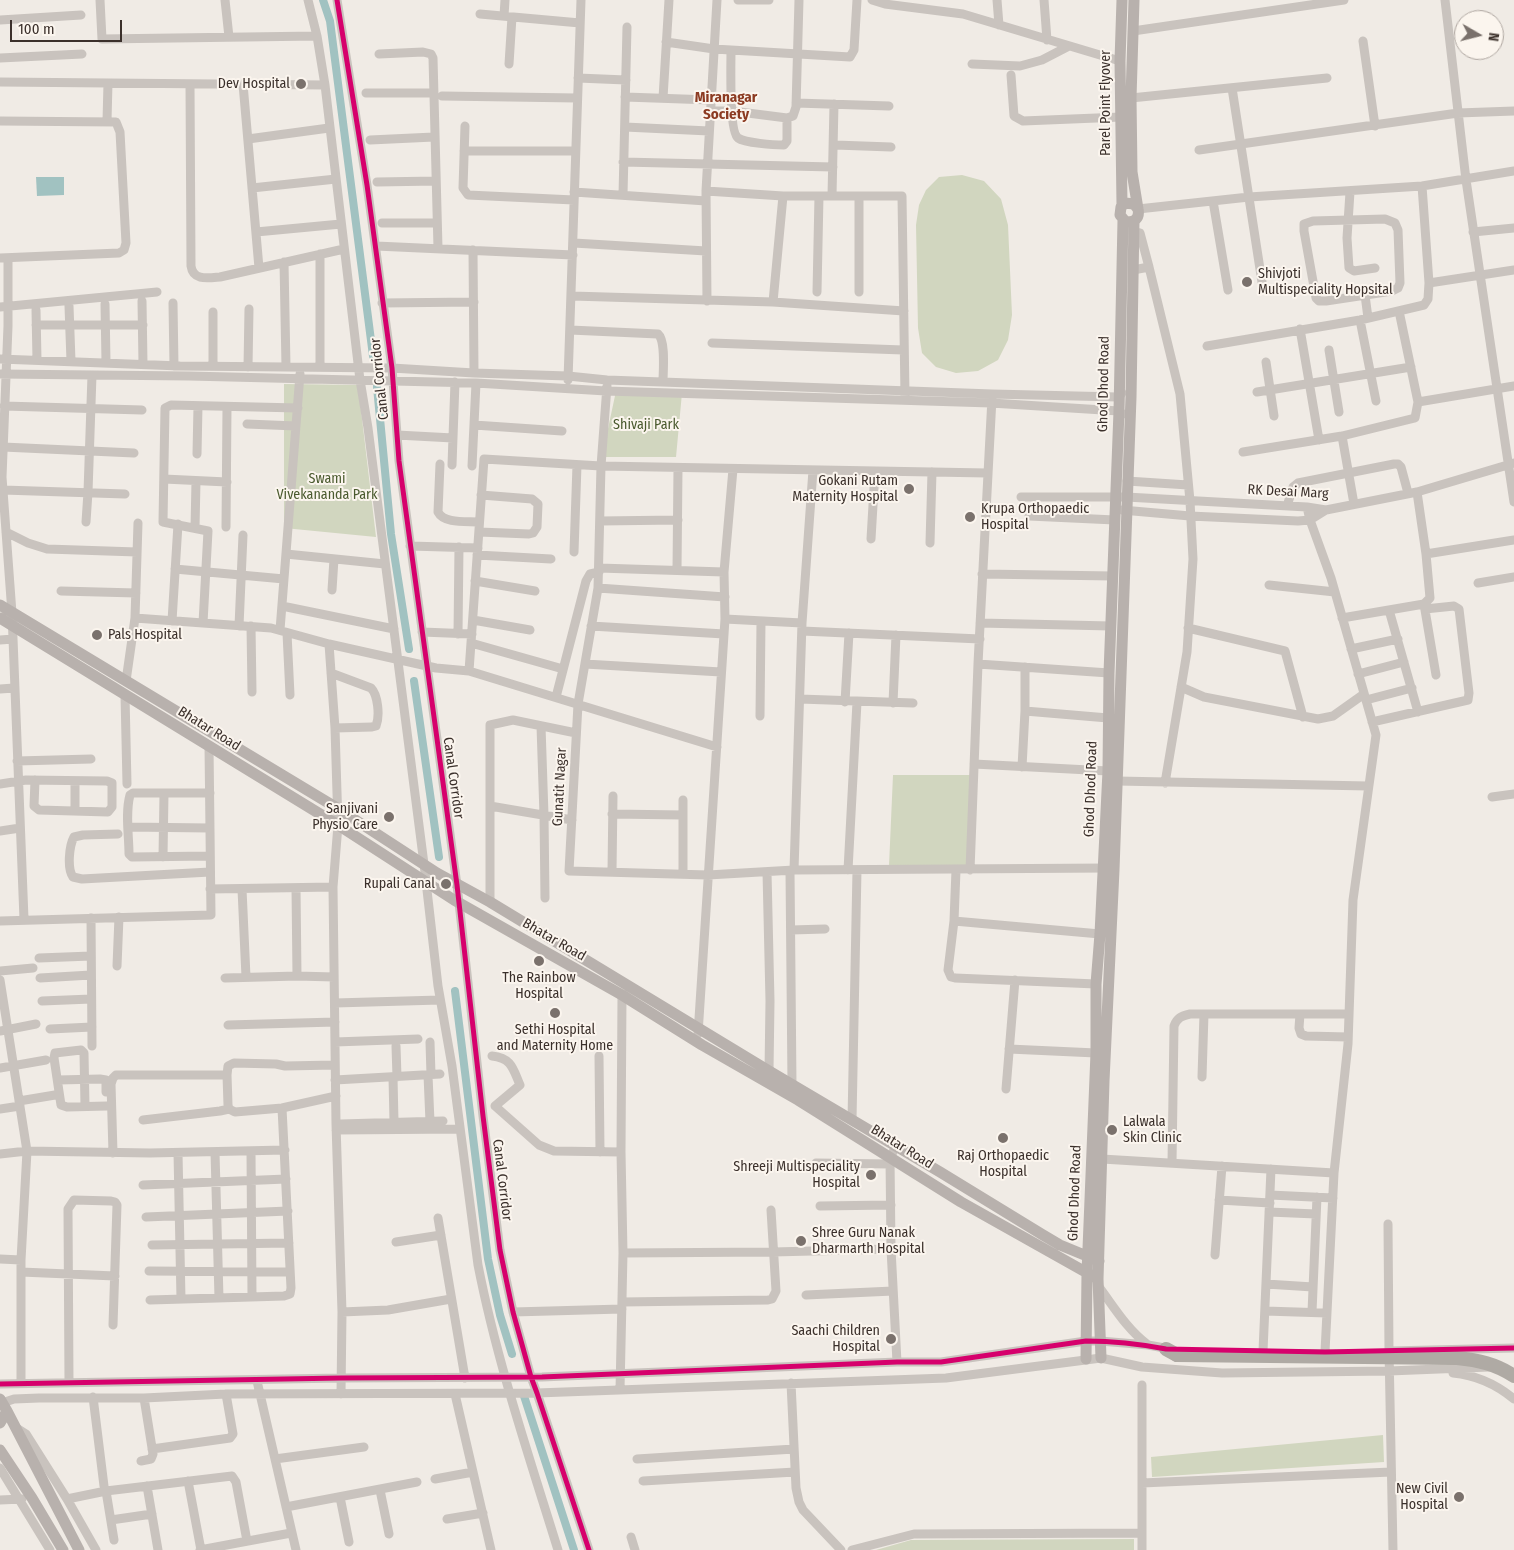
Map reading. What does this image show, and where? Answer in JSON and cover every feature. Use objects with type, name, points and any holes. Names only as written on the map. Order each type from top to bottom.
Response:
[{"type":"highway","points":[[1172,1352],[1456,1358],[1481,1361],[1505,1370],[1514,1376]]},
{"type":"main road","name":"Parel Point Flyover","points":[[1122,0],[1120,61],[1122,205]]},
{"type":"main road","points":[[1134,0],[1131,98],[1132,172],[1138,209]]},
{"type":"main road","points":[[1122,205],[1131,203],[1138,209]]},
{"type":"main road","name":"Ghod Dhod Road","points":[[1122,205],[1119,212],[1130,224]]},
{"type":"main road","name":"Ghod Dhod Road","points":[[1121,497],[1124,412],[1118,397],[1130,224],[1138,216],[1138,209]]},
{"type":"main road","points":[[1101,1358],[1099,1261],[1108,868],[1117,781],[1118,513],[1127,481],[1124,412],[1131,397],[1133,270],[1130,224]]},
{"type":"main road","name":"Ghod Dhod Road","points":[[1086,1359],[1087,1258],[1096,1053],[1096,984],[1108,868],[1109,673],[1118,513]]},
{"type":"main road","points":[[0,605],[337,808],[457,885],[490,902],[896,1146],[1060,1251],[1099,1261]]},
{"type":"main road","name":"Bhatar Road","points":[[0,618],[338,825],[459,903],[622,995],[696,1041],[798,1100],[890,1161],[961,1202],[1060,1251],[1099,1283]]},
{"type":"main road","points":[[1060,1251],[1088,1234]]},
{"type":"main road","points":[[1060,1251],[1079,1278],[1086,1301]]},
{"type":"main road","points":[[0,1423],[3,1405]]},
{"type":"main road","points":[[3,1405],[78,1550]]},
{"type":"main road","points":[[0,1450],[63,1550]]},
{"type":"street","points":[[100,0],[102,39],[317,36]]},
{"type":"street","points":[[225,0],[229,37]]},
{"type":"street","points":[[308,0],[317,36],[324,85],[360,380],[368,428],[427,882],[440,1000],[452,1066],[478,1265],[505,1377],[558,1550]]},
{"type":"street","name":"Canal Corridor","points":[[337,0],[376,246],[392,368],[397,435],[410,546],[457,885],[500,1250],[530,1377],[538,1393],[589,1550]]},
{"type":"street","points":[[505,0],[508,16],[510,64]]},
{"type":"street","points":[[568,388],[581,0]]},
{"type":"street","points":[[663,98],[669,0]]},
{"type":"street","points":[[707,301],[706,191],[717,0]]},
{"type":"street","points":[[740,0],[765,0]]},
{"type":"street","points":[[710,111],[732,111],[787,118],[793,116],[796,103],[799,0]]},
{"type":"street","points":[[666,42],[714,49],[797,55],[852,56],[858,0]]},
{"type":"street","points":[[872,0],[963,14],[1120,61]]},
{"type":"street","points":[[997,0],[999,25]]},
{"type":"street","points":[[1044,0],[1047,40]]},
{"type":"street","points":[[1133,31],[1344,0]]},
{"type":"street","points":[[1445,0],[1473,232],[1496,389],[1511,464],[1514,502]]},
{"type":"street","points":[[480,14],[580,23]]},
{"type":"street","points":[[0,20],[81,15]]},
{"type":"street","points":[[623,195],[627,28]]},
{"type":"street","points":[[1363,41],[1375,126]]},
{"type":"street","points":[[972,64],[1020,66],[1042,60],[1069,46]]},
{"type":"street","points":[[731,50],[734,133],[739,139],[786,144],[787,118]]},
{"type":"street","points":[[379,54],[423,52],[431,54],[433,58],[437,94],[434,137],[438,248]]},
{"type":"street","points":[[0,58],[82,54]]},
{"type":"street","points":[[1011,75],[1014,116],[1023,121],[1121,117]]},
{"type":"street","points":[[578,78],[626,80]]},
{"type":"street","points":[[1131,98],[1327,78]]},
{"type":"street","points":[[0,82],[324,85]]},
{"type":"street","points":[[107,121],[108,83]]},
{"type":"street","points":[[190,84],[192,271],[196,276],[205,278],[220,277],[344,249]]},
{"type":"street","points":[[243,84],[260,268]]},
{"type":"street","points":[[1232,88],[1262,282]]},
{"type":"street","points":[[366,94],[577,98]]},
{"type":"street","points":[[625,97],[711,100]]},
{"type":"street","points":[[796,103],[889,106]]},
{"type":"street","points":[[832,196],[835,145],[834,104]]},
{"type":"street","points":[[1199,150],[1458,113],[1514,111]]},
{"type":"street","points":[[0,121],[116,122],[120,132],[126,243],[124,250],[118,254],[4,258],[4,406],[1,477],[12,612],[24,920]]},
{"type":"street","points":[[465,126],[463,188],[468,195],[623,195],[706,201]]},
{"type":"street","points":[[625,127],[709,131]]},
{"type":"street","points":[[248,139],[328,128]]},
{"type":"street","points":[[370,140],[434,137]]},
{"type":"street","points":[[835,145],[892,147]]},
{"type":"street","points":[[464,151],[575,151]]},
{"type":"street","points":[[623,162],[833,166]]},
{"type":"street","points":[[1138,209],[1249,197],[1422,186],[1514,171]]},
{"type":"street","points":[[252,188],[336,179]]},
{"type":"street","points":[[377,182],[436,181]]},
{"type":"street","points":[[1207,346],[1364,319],[1420,307],[1426,303],[1429,283],[1422,186]]},
{"type":"street","points":[[706,191],[783,196],[902,196],[905,401]]},
{"type":"street","points":[[1350,192],[1346,244],[1349,268],[1354,271],[1375,268]]},
{"type":"street","points":[[773,302],[783,196]]},
{"type":"street","points":[[817,292],[819,196]]},
{"type":"street","points":[[859,196],[859,292]]},
{"type":"street","points":[[1213,201],[1228,290]]},
{"type":"street","points":[[1389,220],[1395,223],[1398,230],[1400,286],[1392,291],[1319,301],[1316,298],[1304,224],[1313,221],[1348,221],[1389,220]]},
{"type":"street","points":[[382,223],[437,223]]},
{"type":"street","points":[[256,232],[341,224]]},
{"type":"street","points":[[1130,224],[1140,233],[1180,394],[1190,501],[1193,559],[1187,652],[1165,783]]},
{"type":"street","points":[[1473,232],[1514,228]]},
{"type":"street","points":[[574,243],[706,251]]},
{"type":"street","points":[[376,246],[573,254]]},
{"type":"street","points":[[473,250],[474,373]]},
{"type":"street","points":[[320,254],[320,367]]},
{"type":"street","points":[[284,262],[286,367]]},
{"type":"street","points":[[1133,270],[1149,267]]},
{"type":"street","points":[[1429,283],[1514,270]]},
{"type":"street","points":[[4,306],[157,292]]},
{"type":"street","points":[[1365,294],[1364,319],[1370,373],[1376,401]]},
{"type":"street","points":[[572,296],[773,302],[904,311]]},
{"type":"street","points":[[142,301],[143,364]]},
{"type":"street","points":[[382,303],[474,302]]},
{"type":"street","points":[[173,303],[174,366]]},
{"type":"street","points":[[105,304],[106,362]]},
{"type":"street","points":[[69,306],[71,361]]},
{"type":"street","points":[[248,366],[249,308]]},
{"type":"street","points":[[36,310],[36,360]]},
{"type":"street","points":[[1243,452],[1342,436],[1415,418],[1418,402],[1399,311]]},
{"type":"street","points":[[213,312],[213,366]]},
{"type":"street","points":[[36,325],[143,325]]},
{"type":"street","points":[[1300,329],[1319,440]]},
{"type":"street","points":[[570,330],[658,334],[661,336],[663,343],[664,382]]},
{"type":"street","points":[[712,343],[903,350]]},
{"type":"street","points":[[1329,350],[1340,412]]},
{"type":"street","points":[[3,359],[174,366],[392,368],[568,376],[607,380],[905,390],[1124,412]]},
{"type":"street","points":[[1266,362],[1274,416]]},
{"type":"street","points":[[290,695],[282,606],[301,367]]},
{"type":"street","points":[[1257,392],[1410,367]]},
{"type":"street","points":[[3,374],[393,380],[905,401],[1118,397],[1126,392],[1131,397]]},
{"type":"street","points":[[86,522],[92,375]]},
{"type":"street","name":"Gunatit Nagar","points":[[607,380],[601,466],[598,588],[578,704],[569,871],[612,872]]},
{"type":"street","points":[[452,465],[455,382]]},
{"type":"street","points":[[472,466],[476,383]]},
{"type":"street","points":[[1418,402],[1514,386]]},
{"type":"street","points":[[970,870],[982,574],[992,399]]},
{"type":"street","points":[[204,623],[208,531],[163,522],[165,408],[171,405],[298,408]]},
{"type":"street","points":[[4,406],[142,410]]},
{"type":"street","points":[[196,454],[198,406]]},
{"type":"street","points":[[226,527],[227,406]]},
{"type":"street","points":[[248,424],[296,426]]},
{"type":"street","points":[[474,425],[562,431]]},
{"type":"street","points":[[397,435],[453,438]]},
{"type":"street","points":[[1342,436],[1354,504]]},
{"type":"street","points":[[3,447],[134,453]]},
{"type":"street","points":[[469,671],[484,459],[601,466],[987,473]]},
{"type":"street","points":[[440,464],[438,512],[440,516],[479,527],[529,534],[533,533],[537,527],[538,504],[532,498],[481,495]]},
{"type":"street","points":[[1287,506],[1296,484],[1398,464],[1401,467],[1412,492],[1426,554],[1431,594],[1425,607],[1436,674]]},
{"type":"street","name":"RK Desai Marg","points":[[1021,497],[1121,497],[1307,507],[1326,510],[1412,492],[1511,464]]},
{"type":"street","points":[[574,552],[577,465]]},
{"type":"street","points":[[677,570],[678,468]]},
{"type":"street","points":[[696,1041],[699,1029],[717,748],[725,619],[724,572],[732,469]]},
{"type":"street","points":[[792,1084],[792,870],[802,627],[813,470]]},
{"type":"street","points":[[871,539],[876,471]]},
{"type":"street","points":[[930,543],[932,472]]},
{"type":"street","points":[[164,479],[227,482]]},
{"type":"street","points":[[195,528],[196,481]]},
{"type":"street","points":[[1127,481],[1188,485]]},
{"type":"street","points":[[3,490],[125,494]]},
{"type":"street","points":[[1307,507],[1376,735],[1353,900],[1348,1037],[1334,1173],[1325,1352]]},
{"type":"street","points":[[1029,516],[1118,513],[1310,520],[1326,510]]},
{"type":"street","points":[[600,521],[678,520]]},
{"type":"street","points":[[126,681],[135,618],[138,523]]},
{"type":"street","points":[[172,621],[178,524]]},
{"type":"street","points":[[6,532],[28,543],[47,549],[137,552]]},
{"type":"street","points":[[239,626],[243,535]]},
{"type":"street","points":[[1426,554],[1514,540]]},
{"type":"street","points":[[410,546],[459,547],[477,551],[551,559]]},
{"type":"street","points":[[458,634],[459,547]]},
{"type":"street","points":[[286,554],[386,564]]},
{"type":"street","points":[[332,590],[334,559]]},
{"type":"street","points":[[175,570],[284,579]]},
{"type":"street","points":[[556,697],[586,581],[590,574],[599,570],[724,572]]},
{"type":"street","points":[[982,574],[1113,576]]},
{"type":"street","points":[[1478,583],[1514,577]]},
{"type":"street","points":[[475,580],[535,591]]},
{"type":"street","points":[[1269,586],[1334,592]]},
{"type":"street","points":[[598,588],[725,597]]},
{"type":"street","points":[[61,591],[136,593]]},
{"type":"street","points":[[282,606],[394,629]]},
{"type":"street","points":[[1342,618],[1389,610],[1454,606],[1459,608],[1469,693],[1468,700],[1372,722]]},
{"type":"street","points":[[1389,610],[1418,712]]},
{"type":"street","points":[[135,618],[251,626],[426,666],[469,671],[717,748]]},
{"type":"street","points":[[725,619],[761,621],[849,633],[980,639]]},
{"type":"street","points":[[473,620],[530,630]]},
{"type":"street","points":[[760,716],[761,621]]},
{"type":"street","points":[[980,623],[1111,626]]},
{"type":"street","points":[[251,626],[252,692]]},
{"type":"street","points":[[591,626],[724,634]]},
{"type":"street","points":[[1188,628],[1285,651],[1303,717]]},
{"type":"street","points":[[422,632],[458,634],[563,669]]},
{"type":"street","points":[[845,702],[849,633]]},
{"type":"street","points":[[893,703],[896,635]]},
{"type":"street","points":[[0,640],[13,639]]},
{"type":"street","points":[[1351,649],[1398,639]]},
{"type":"street","points":[[329,644],[338,825],[333,887],[336,1127],[342,1312],[341,1394]]},
{"type":"street","points":[[1358,674],[1404,662]]},
{"type":"street","points":[[585,664],[721,672]]},
{"type":"street","points":[[978,664],[1109,673]]},
{"type":"street","points":[[1022,766],[1025,667]]},
{"type":"street","points":[[330,674],[374,690],[378,722],[372,728],[334,728]]},
{"type":"street","points":[[1181,687],[1204,697],[1318,719],[1328,718],[1365,697],[1412,688]]},
{"type":"street","points":[[0,688],[14,688]]},
{"type":"street","points":[[125,695],[127,784]]},
{"type":"street","points":[[800,699],[913,703]]},
{"type":"street","points":[[852,1120],[853,870],[857,702]]},
{"type":"street","points":[[1025,711],[1108,718]]},
{"type":"street","points":[[490,902],[490,725],[513,720],[576,733]]},
{"type":"street","points":[[541,726],[544,898]]},
{"type":"street","points":[[0,921],[211,915],[210,746]]},
{"type":"street","points":[[17,761],[91,759]]},
{"type":"street","points":[[974,764],[1108,771]]},
{"type":"street","points":[[0,784],[35,780],[107,781],[112,783],[112,807],[108,812],[39,810],[34,806],[35,780]]},
{"type":"street","points":[[75,781],[75,811]]},
{"type":"street","points":[[1117,781],[1368,786]]},
{"type":"street","points":[[210,793],[133,793],[130,795],[128,827],[130,854],[132,857],[210,856]]},
{"type":"street","points":[[163,857],[164,793]]},
{"type":"street","points":[[1492,797],[1514,794]]},
{"type":"street","points":[[612,796],[612,872],[708,875],[792,870],[1108,868]]},
{"type":"street","points":[[683,800],[684,874]]},
{"type":"street","points":[[490,806],[572,820]]},
{"type":"street","points":[[612,814],[683,815]]},
{"type":"street","points":[[128,827],[210,828]]},
{"type":"street","points":[[0,831],[20,828]]},
{"type":"street","points":[[118,834],[74,837],[71,843],[70,870],[73,877],[82,879],[210,872]]},
{"type":"street","points":[[956,870],[954,921],[948,970],[951,977],[1096,984]]},
{"type":"street","points":[[767,872],[770,1071]]},
{"type":"street","points":[[210,889],[333,887]]},
{"type":"street","points":[[296,888],[297,976]]},
{"type":"street","points":[[242,889],[246,977]]},
{"type":"street","points":[[117,966],[119,917]]},
{"type":"street","points":[[90,918],[92,1046]]},
{"type":"street","points":[[954,921],[1100,934]]},
{"type":"street","points":[[791,930],[825,929]]},
{"type":"street","points":[[39,958],[91,956]]},
{"type":"street","points":[[0,971],[33,968]]},
{"type":"street","points":[[40,978],[91,975]]},
{"type":"street","points":[[225,978],[334,977]]},
{"type":"street","points":[[0,980],[4,1030],[14,1066],[27,1151],[21,1260],[21,1383]]},
{"type":"street","points":[[1006,1089],[1014,980]]},
{"type":"street","points":[[620,1390],[622,1306],[622,995]]},
{"type":"street","points":[[42,1001],[92,999]]},
{"type":"street","points":[[335,1003],[440,1000]]},
{"type":"street","points":[[1172,1163],[1174,1026],[1177,1020],[1182,1016],[1204,1014],[1349,1014]]},
{"type":"street","points":[[1202,1078],[1204,1014]]},
{"type":"street","points":[[1300,1014],[1299,1028],[1301,1034],[1306,1036],[1348,1037]]},
{"type":"street","points":[[228,1025],[335,1022]]},
{"type":"street","points":[[4,1030],[36,1024]]},
{"type":"street","points":[[50,1029],[92,1027]]},
{"type":"street","points":[[335,1042],[418,1038]]},
{"type":"street","points":[[430,1042],[433,1075],[430,1122]]},
{"type":"street","points":[[394,1122],[396,1046]]},
{"type":"street","points":[[1009,1049],[1096,1053]]},
{"type":"street","points":[[85,1106],[84,1053],[81,1050],[55,1053],[61,1105],[67,1107],[107,1106]]},
{"type":"street","points":[[492,1056],[503,1057],[511,1064],[520,1085],[495,1106],[539,1145],[554,1152],[621,1152]]},
{"type":"street","points":[[599,1056],[600,1152]]},
{"type":"street","points":[[0,1068],[46,1060]]},
{"type":"street","points":[[229,1109],[226,1075],[228,1066],[234,1063],[335,1066]]},
{"type":"street","points":[[112,1153],[112,1084],[113,1078],[116,1075],[226,1075]]},
{"type":"street","points":[[336,1080],[433,1075]]},
{"type":"street","points":[[58,1080],[100,1078],[106,1080],[112,1153]]},
{"type":"street","points":[[0,1109],[55,1095]]},
{"type":"street","points":[[143,1120],[220,1112],[229,1109],[235,1112],[282,1108],[336,1096]]},
{"type":"street","points":[[150,1300],[287,1296],[291,1291],[282,1108]]},
{"type":"street","points":[[336,1127],[394,1122],[443,1121]]},
{"type":"street","points":[[336,1127],[460,1129]]},
{"type":"street","points":[[896,1146],[890,1161],[890,1205],[897,1362]]},
{"type":"street","points":[[0,1154],[27,1151],[178,1153],[285,1150]]},
{"type":"street","points":[[251,1151],[252,1297]]},
{"type":"street","points":[[215,1152],[220,1298]]},
{"type":"street","points":[[178,1153],[181,1299]]},
{"type":"street","points":[[1102,1159],[1334,1173]]},
{"type":"street","points":[[816,1163],[890,1161]]},
{"type":"street","points":[[1215,1255],[1222,1166]]},
{"type":"street","points":[[1263,1351],[1271,1169]]},
{"type":"street","points":[[143,1185],[286,1179]]},
{"type":"street","points":[[1270,1203],[1317,1197],[1333,1198]]},
{"type":"street","points":[[1312,1312],[1317,1197]]},
{"type":"street","points":[[69,1383],[68,1209],[74,1200],[111,1200],[116,1205],[114,1325]]},
{"type":"street","points":[[1219,1200],[1270,1203],[1316,1214]]},
{"type":"street","points":[[820,1206],[890,1205]]},
{"type":"street","points":[[514,1312],[772,1299],[776,1291],[772,1210]]},
{"type":"street","points":[[146,1217],[288,1211]]},
{"type":"street","points":[[438,1218],[465,1378]]},
{"type":"street","points":[[1388,1224],[1393,1550]]},
{"type":"street","points":[[396,1242],[441,1235]]},
{"type":"street","points":[[152,1245],[289,1243]]},
{"type":"street","points":[[622,1253],[891,1249]]},
{"type":"street","points":[[0,1259],[21,1260]]},
{"type":"street","points":[[21,1272],[115,1276]]},
{"type":"street","points":[[149,1272],[290,1272]]},
{"type":"street","name":"Bhatar Road","points":[[1099,1283],[1137,1337],[1148,1345]]},
{"type":"street","points":[[1266,1284],[1313,1287]]},
{"type":"street","points":[[806,1295],[894,1291]]},
{"type":"street","points":[[342,1312],[388,1310],[451,1299]]},
{"type":"street","points":[[1264,1311],[1327,1313]]},
{"type":"street","points":[[0,1384],[530,1377],[832,1364],[941,1362],[1086,1341],[1148,1345],[1172,1352],[1325,1352],[1514,1348]]},
{"type":"street","points":[[1026,1350],[1029,1367]]},
{"type":"street","points":[[3,1405],[14,1399],[144,1398],[226,1394],[538,1393],[946,1378],[1101,1358],[1142,1367],[1222,1373],[1514,1367]]},
{"type":"street","points":[[832,1364],[833,1382]]},
{"type":"street","points":[[1424,1370],[1462,1374],[1482,1380],[1506,1392],[1514,1399]]},
{"type":"street","points":[[257,1381],[296,1550]]},
{"type":"street","points":[[792,1384],[797,1495],[803,1510],[841,1550]]},
{"type":"street","points":[[1142,1385],[1142,1550]]},
{"type":"street","points":[[152,1449],[230,1438],[232,1434],[226,1394]]},
{"type":"street","points":[[455,1394],[491,1550]]},
{"type":"street","points":[[93,1397],[114,1540]]},
{"type":"street","points":[[141,1461],[151,1460],[152,1449],[144,1398]]},
{"type":"street","points":[[13,1425],[26,1434],[68,1499],[96,1550]]},
{"type":"street","points":[[275,1460],[364,1447]]},
{"type":"street","points":[[637,1459],[794,1449]]},
{"type":"street","points":[[0,1468],[50,1550]]},
{"type":"street","points":[[435,1480],[473,1472]]},
{"type":"street","points":[[643,1481],[795,1472]]},
{"type":"street","points":[[1142,1483],[1392,1472]]},
{"type":"street","points":[[68,1499],[105,1489],[229,1476],[235,1479],[247,1541]]},
{"type":"street","points":[[188,1481],[201,1550],[292,1533]]},
{"type":"street","points":[[286,1507],[417,1482]]},
{"type":"street","points":[[147,1486],[158,1550]]},
{"type":"street","points":[[380,1490],[389,1534]]},
{"type":"street","points":[[340,1497],[349,1542]]},
{"type":"street","points":[[0,1500],[32,1498]]},
{"type":"street","points":[[447,1519],[483,1513]]},
{"type":"street","points":[[111,1520],[152,1514]]},
{"type":"street","points":[[852,1550],[914,1534],[1141,1532]]},
{"type":"street","points":[[631,1537],[635,1550]]},
{"type":"green space","points":[[962,175],[984,181],[1001,199],[1008,225],[1012,315],[1008,340],[998,360],[978,371],[956,373],[936,367],[922,353],[918,328],[916,225],[919,205],[926,190],[939,177]]},
{"type":"green space","name":"Swami Vivekananda Park","points":[[284,384],[358,385],[376,537],[284,528]]},
{"type":"green space","name":"Shivaji Park","points":[[616,391],[682,393],[676,457],[602,457]]},
{"type":"green space","points":[[893,775],[971,775],[967,867],[889,866]]},
{"type":"green space","points":[[1383,1435],[1384,1462],[1152,1477],[1151,1457]]},
{"type":"green space","points":[[1134,1539],[1134,1550],[876,1550],[911,1540]]},
{"type":"water","points":[[36,177],[64,177],[64,195],[37,196]]},
{"type":"waterway","points":[[323,0],[330,21],[373,356]]},
{"type":"waterway","points":[[377,387],[391,534],[409,649]]},
{"type":"waterway","points":[[414,681],[439,857]]},
{"type":"waterway","points":[[455,991],[488,1259],[500,1315],[512,1354]]},
{"type":"waterway","points":[[524,1396],[574,1550]]},
{"type":"cycle path","points":[[337,0],[367,185],[392,368],[399,461],[457,885],[500,1250],[513,1312],[531,1377],[589,1550]]},
{"type":"cycle path","points":[[0,1384],[341,1378],[542,1377],[897,1362],[941,1362],[1086,1341],[1126,1343],[1166,1349],[1325,1352],[1514,1348]]},
{"type":"place","name":"Dev Hospital","points":[[301,84]]},
{"type":"place","name":"Shivjoti Multispeciality Hopsital","points":[[1247,282]]},
{"type":"place","name":"Gokani Rutam Maternity Hospital","points":[[909,489]]},
{"type":"place","name":"Krupa Orthopaedic Hospital","points":[[970,517]]},
{"type":"place","name":"Pals Hospital","points":[[97,635]]},
{"type":"place","name":"Sanjivani Physio Care","points":[[389,817]]},
{"type":"place","name":"Rupali Canal","points":[[446,884]]},
{"type":"place","name":"The Rainbow Hospital","points":[[539,961]]},
{"type":"place","name":"Sethi Hospital and Maternity Home","points":[[555,1013]]},
{"type":"place","name":"Lalwala Skin Clinic","points":[[1112,1130]]},
{"type":"place","name":"Raj Orthopaedic Hospital","points":[[1003,1138]]},
{"type":"place","name":"Shreeji Multispeciality Hospital","points":[[871,1175]]},
{"type":"place","name":"Shree Guru Nanak Dharmarth Hospital","points":[[801,1241]]},
{"type":"place","name":"Saachi Children Hospital","points":[[891,1339]]},
{"type":"place","name":"New Civil Hospital","points":[[1459,1497]]},
{"type":"district","name":"Miranagar Society","points":[[726,106]]}]
